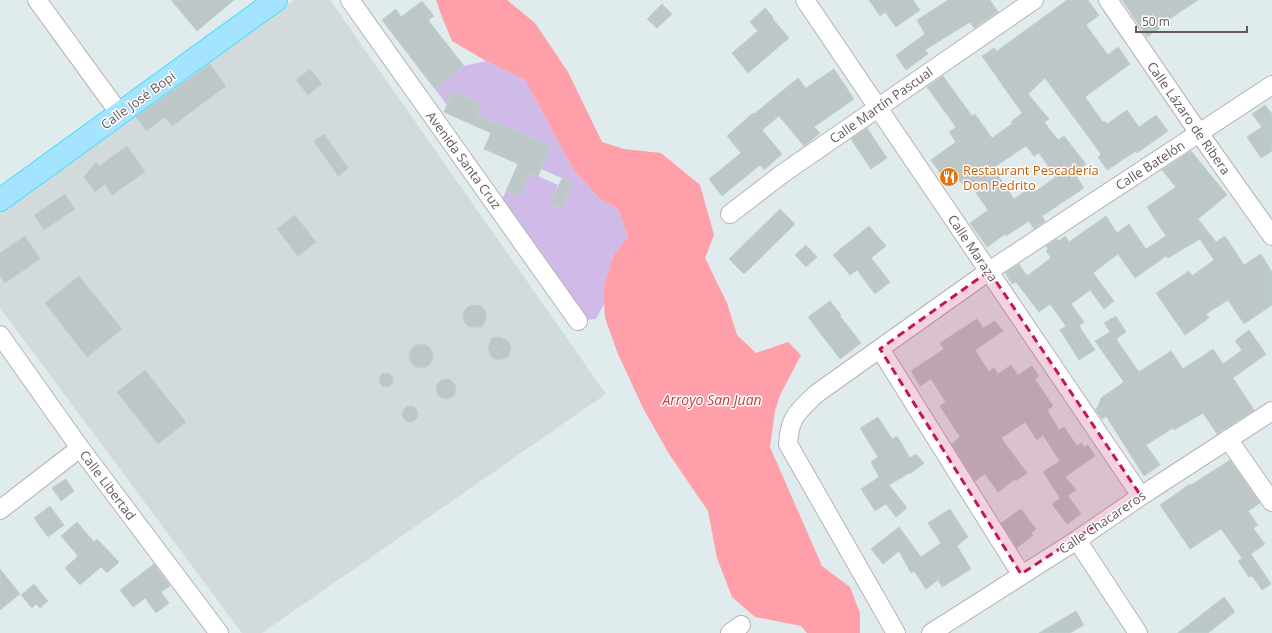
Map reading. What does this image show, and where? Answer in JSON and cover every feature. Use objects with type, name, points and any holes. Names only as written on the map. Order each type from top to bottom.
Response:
[{"type":"main road","name":"Calle José Bopi","points":[[0,200],[276,0]]},
{"type":"street","points":[[37,0],[120,114]]},
{"type":"street","name":"Avenida Santa Cruz","points":[[350,0],[578,320]]},
{"type":"street","name":"Calle Maraza","points":[[806,0],[1141,496]]},
{"type":"street","name":"Calle Martín Pascual","points":[[730,214],[782,174],[1034,0]]},
{"type":"street","name":"Calle Lázaro de Ribera","points":[[1108,0],[1272,236]]},
{"type":"street","name":"Calle Batelón","points":[[896,633],[788,444],[789,429],[794,416],[816,394],[988,271],[1272,85]]},
{"type":"street","name":"Calle Libertad","points":[[0,335],[80,448],[218,633]]},
{"type":"street","points":[[880,349],[1021,574]]},
{"type":"street","name":"Calle Chacareros","points":[[939,631],[1021,574],[1077,540],[1141,496],[1272,411]]},
{"type":"street","points":[[1228,439],[1272,502]]},
{"type":"street","points":[[0,510],[80,448]]},
{"type":"street","points":[[1077,540],[1138,633]]},
{"type":"highlighted area","points":[[989,271],[1141,496],[1021,574],[880,349]]},
{"type":"shaded area","points":[[294,0],[330,0],[606,394],[262,633],[242,633],[0,308],[0,212]]},
{"type":"shaded area","points":[[486,61],[525,80],[573,169],[599,198],[618,209],[628,237],[614,254],[603,288],[604,304],[596,319],[578,321],[498,208],[506,191],[531,173],[558,185],[550,204],[562,209],[573,183],[541,169],[551,146],[477,114],[482,103],[453,92],[447,105],[435,89],[464,66]]},
{"type":"water","name":"Arroyo San Juan","points":[[436,0],[507,0],[535,23],[568,72],[602,142],[624,149],[661,153],[700,185],[714,235],[705,258],[727,303],[737,335],[756,353],[788,342],[801,355],[780,395],[775,411],[770,447],[822,566],[850,587],[860,613],[860,633],[807,633],[801,626],[755,617],[732,597],[717,558],[708,511],[669,454],[643,408],[618,354],[605,318],[603,288],[614,254],[628,237],[618,209],[599,198],[573,169],[525,80],[486,61],[452,41]]},
{"type":"building","points":[[171,0],[234,0],[197,31]]},
{"type":"building","points":[[869,0],[913,0],[920,10],[896,27],[885,12],[880,16]]},
{"type":"building","points":[[948,0],[990,0],[998,12],[974,28],[970,22],[925,50],[928,54],[906,70],[896,55],[925,34],[917,20]]},
{"type":"building","points":[[1067,0],[1088,0],[1099,15],[1086,25],[1108,55],[1118,47],[1130,64],[1085,97],[1103,122],[1104,121],[1107,124],[1127,110],[1139,127],[1156,115],[1168,131],[1137,153],[1136,151],[1107,170],[1098,157],[1101,154],[1045,78],[1028,94],[1049,119],[1044,122],[1058,140],[1064,136],[1086,164],[1074,173],[1084,188],[1042,216],[1045,221],[1034,229],[1029,221],[1006,236],[1005,234],[987,247],[970,223],[988,210],[969,183],[964,186],[958,179],[949,186],[931,160],[956,142],[949,132],[956,127],[927,87],[943,76],[972,116],[975,114],[992,138],[1013,123],[1011,122],[1022,113],[982,56],[994,48],[997,51]],"holes":[[[1026,146],[1034,156],[1039,153],[1056,177],[1036,191],[1033,186],[1014,199],[993,168]]]},
{"type":"building","points":[[1122,0],[1198,0],[1159,26],[1160,28],[1147,37]]},
{"type":"building","points":[[422,1],[434,16],[428,20],[464,66],[435,89],[382,20],[396,9],[401,17]]},
{"type":"building","points":[[662,4],[672,14],[657,28],[647,19]]},
{"type":"building","points":[[765,8],[789,38],[748,73],[732,53],[758,31],[750,22]]},
{"type":"building","points":[[210,64],[226,86],[172,126],[165,117],[146,131],[136,117]]},
{"type":"building","points":[[310,69],[322,84],[308,95],[296,80]]},
{"type":"building","points":[[834,69],[854,99],[814,127],[820,133],[804,146],[779,116],[762,130],[782,154],[764,170],[760,165],[722,196],[709,179],[741,153],[727,136],[753,113],[754,114],[798,78],[806,88]]},
{"type":"building","points":[[453,92],[482,103],[477,114],[551,146],[538,176],[531,173],[520,197],[506,191],[518,164],[484,149],[491,133],[444,112]]},
{"type":"building","points":[[1265,105],[1272,114],[1272,151],[1261,158],[1247,137],[1262,127],[1252,114]]},
{"type":"building","points":[[867,128],[887,158],[871,169],[851,139]]},
{"type":"building","points":[[324,134],[348,168],[338,176],[314,141]]},
{"type":"building","points":[[127,146],[145,172],[112,195],[105,184],[95,192],[84,177],[96,162],[99,166]]},
{"type":"building","points":[[1191,151],[1227,195],[1198,219],[1216,242],[1225,236],[1244,265],[1261,254],[1272,272],[1272,305],[1244,324],[1228,300],[1206,314],[1209,318],[1185,335],[1156,293],[1189,271],[1192,276],[1214,260],[1200,239],[1168,258],[1166,256],[1135,278],[1118,254],[1093,273],[1114,301],[1104,309],[1090,290],[1071,304],[1084,322],[1079,326],[1095,350],[1079,360],[1060,330],[1066,326],[1050,304],[1039,312],[1016,282],[1012,284],[1005,273],[1019,264],[1027,276],[1051,258],[1046,251],[1048,249],[1046,246],[1057,239],[1059,241],[1065,236],[1069,242],[1106,216],[1117,233],[1129,224],[1146,249],[1166,236],[1147,207],[1176,187],[1162,170]]},
{"type":"building","points":[[562,178],[573,183],[562,209],[550,204]]},
{"type":"building","points":[[65,194],[75,209],[44,230],[34,215]]},
{"type":"building","points":[[780,209],[795,224],[744,274],[729,259]]},
{"type":"building","points":[[295,215],[316,242],[298,256],[277,229]]},
{"type":"building","points":[[869,226],[886,246],[871,258],[890,282],[875,294],[857,270],[850,275],[833,255]]},
{"type":"building","points":[[25,236],[40,259],[5,283],[0,276],[0,253]]},
{"type":"building","points":[[806,245],[817,257],[806,267],[795,255]]},
{"type":"building","points":[[79,276],[122,329],[87,357],[45,303]]},
{"type":"building","points":[[830,301],[861,343],[840,359],[808,317]]},
{"type":"building","points":[[469,306],[481,306],[486,312],[486,320],[482,327],[469,327],[464,322],[464,311]]},
{"type":"building","points":[[1116,316],[1126,332],[1116,339],[1139,372],[1171,351],[1183,369],[1213,349],[1223,364],[1242,350],[1235,341],[1249,330],[1266,354],[1233,378],[1254,410],[1217,434],[1203,413],[1174,430],[1173,428],[1146,445],[1160,465],[1144,476],[1106,416],[1102,419],[1095,409],[1098,407],[1101,398],[1124,382],[1095,341],[1110,332],[1104,323]]},
{"type":"building","points":[[977,319],[983,328],[995,321],[1003,331],[975,350],[989,372],[994,368],[998,374],[1011,365],[1018,375],[1032,366],[1039,376],[1035,379],[1053,406],[1047,410],[1059,430],[1064,427],[1077,446],[1082,443],[1084,447],[1088,445],[1095,456],[1065,477],[1076,490],[1068,496],[1081,514],[1067,524],[1052,504],[1060,498],[1043,472],[1060,461],[1043,435],[1037,440],[1025,422],[1001,438],[1027,473],[1016,481],[1015,479],[998,492],[985,474],[975,481],[952,444],[960,437],[940,406],[946,402],[931,379],[920,386],[911,371],[944,349],[940,343]]},
{"type":"building","points":[[500,337],[507,340],[511,347],[509,355],[506,358],[496,360],[490,355],[488,348],[492,338]]},
{"type":"building","points":[[421,344],[429,348],[433,356],[429,364],[421,368],[413,364],[409,356],[413,348]]},
{"type":"building","points":[[145,370],[186,422],[158,444],[117,392]]},
{"type":"building","points":[[383,373],[389,373],[393,377],[393,383],[389,387],[383,387],[379,383],[379,377]]},
{"type":"building","points":[[446,379],[453,382],[456,389],[453,396],[446,399],[439,396],[436,389],[439,382]]},
{"type":"building","points":[[407,406],[413,406],[418,411],[416,420],[413,422],[407,422],[402,417],[402,411]]},
{"type":"building","points":[[878,417],[892,439],[897,436],[910,458],[916,454],[924,463],[910,474],[909,473],[889,485],[907,508],[896,517],[886,504],[875,511],[861,489],[879,477],[871,462],[878,457],[860,428]]},
{"type":"building","points":[[1230,460],[1260,503],[1248,511],[1258,525],[1253,528],[1265,544],[1251,554],[1271,584],[1262,590],[1252,576],[1249,577],[1238,561],[1242,558],[1221,529],[1190,549],[1160,505],[1190,484],[1191,485]]},
{"type":"building","points":[[66,479],[74,491],[61,501],[52,488]]},
{"type":"building","points":[[50,506],[64,525],[48,537],[34,518]]},
{"type":"building","points":[[950,509],[968,537],[957,546],[971,569],[942,587],[938,580],[926,589],[914,571],[911,573],[899,551],[883,564],[871,549],[899,527],[921,557],[941,543],[928,523]]},
{"type":"building","points":[[1021,509],[1036,529],[1031,533],[1033,535],[1017,548],[1001,523]]},
{"type":"building","points":[[77,522],[94,542],[97,539],[119,562],[107,573],[101,567],[80,585],[65,568],[78,556],[61,536]]},
{"type":"building","points":[[154,564],[170,586],[161,592],[169,603],[156,613],[145,598],[133,607],[120,590]]},
{"type":"building","points":[[0,569],[20,594],[0,610]]},
{"type":"building","points":[[34,584],[48,601],[40,608],[36,604],[32,608],[21,595]]},
{"type":"building","points":[[1224,597],[1235,612],[1208,633],[1178,633]]},
{"type":"building","points":[[1076,611],[1084,625],[1070,633],[1039,633]]},
{"type":"place","name":"Restaurant Pescadería Don Pedrito","points":[[949,177]]}]
